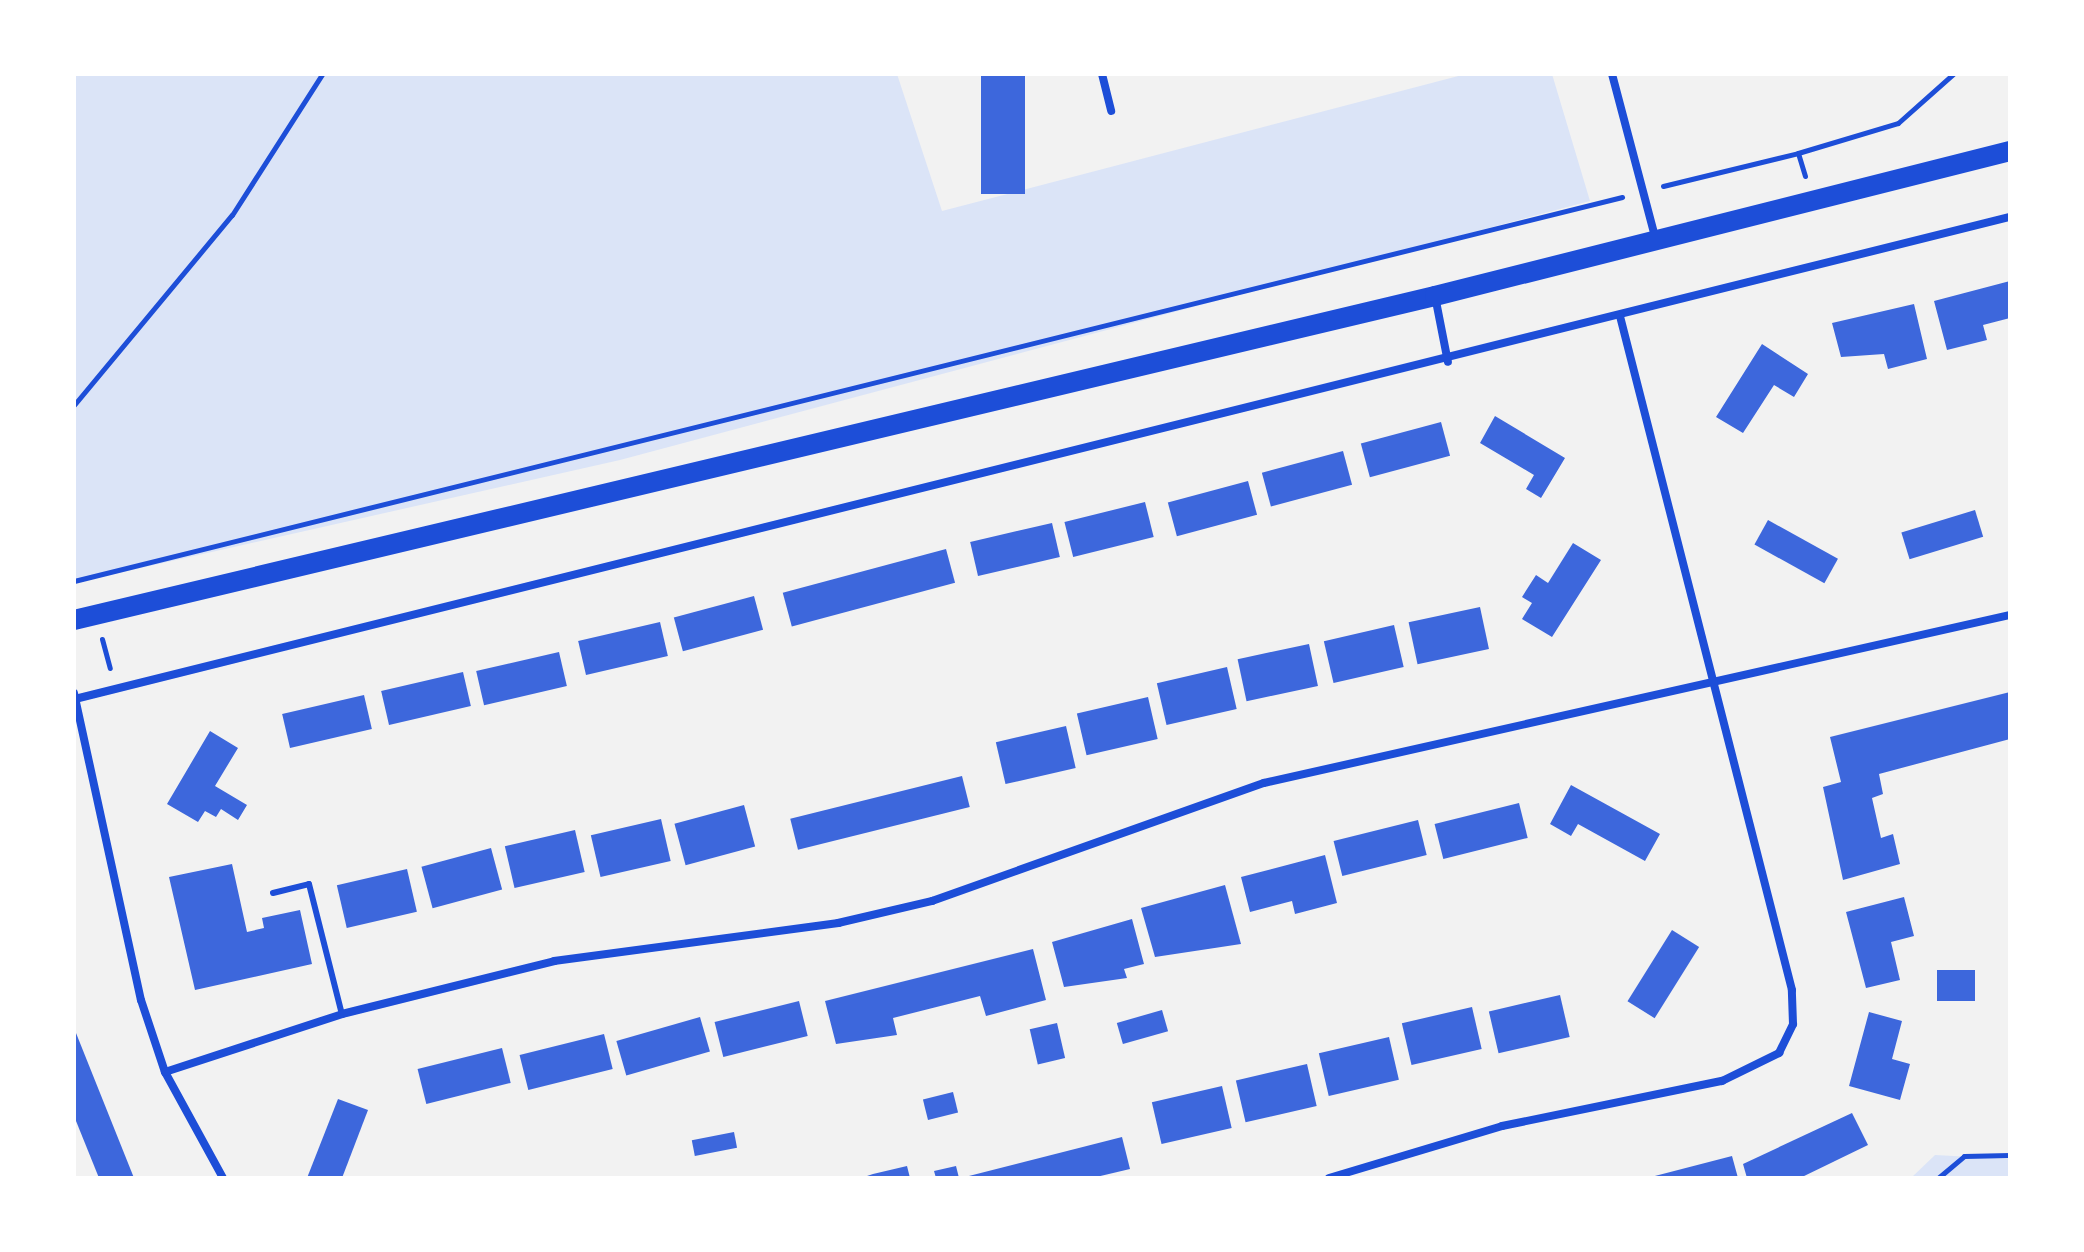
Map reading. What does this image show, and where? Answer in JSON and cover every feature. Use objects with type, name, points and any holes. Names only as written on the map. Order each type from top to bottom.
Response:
[{"type":"main road","points":[[74,620],[1435,296],[2010,151]]},
{"type":"street","points":[[1102,74],[1111,111]]},
{"type":"street","points":[[1612,74],[1656,240]]},
{"type":"street","points":[[223,1178],[165,1072],[141,1000],[75,696],[116,692],[1448,362],[2010,217]]},
{"type":"street","points":[[1435,296],[1448,362]]},
{"type":"street","points":[[1329,1178],[1502,1126],[1722,1081],[1779,1053],[1793,1024],[1792,990],[1620,316]]},
{"type":"street","points":[[165,1072],[342,1014],[554,961],[838,923],[932,901],[1264,783],[1715,684],[2010,615]]},
{"type":"lane","points":[[273,893],[309,884],[342,1014]]},
{"type":"path","points":[[74,405],[232,215],[322,74]]},
{"type":"path","points":[[74,581],[1798,153],[1887,128],[1953,74]]},
{"type":"path","points":[[1798,153],[1812,200]]},
{"type":"path","points":[[88,640],[101,638],[116,692]]},
{"type":"path","points":[[1938,1178],[1964,1156],[2010,1155]]},
{"type":"shaded area","points":[[74,74],[897,74],[942,211],[1466,74],[1552,74],[1590,201],[620,460],[74,583]]},
{"type":"shaded area","points":[[1935,1155],[2010,1159],[2010,1178],[1911,1178]]},
{"type":"building","points":[[981,74],[1025,74],[1025,194],[981,194]]},
{"type":"building","points":[[2010,281],[2010,318],[1983,325],[1987,340],[1947,350],[1934,301]]},
{"type":"building","points":[[1914,304],[1927,359],[1888,369],[1884,354],[1841,357],[1832,323]]},
{"type":"building","points":[[1762,344],[1808,374],[1794,397],[1774,385],[1743,433],[1716,417]]},
{"type":"building","points":[[1495,416],[1565,458],[1541,498],[1526,489],[1534,475],[1480,443]]},
{"type":"building","points":[[1441,422],[1450,456],[1370,477],[1361,443]]},
{"type":"building","points":[[1343,451],[1352,485],[1271,507],[1262,473]]},
{"type":"building","points":[[1248,481],[1257,515],[1177,536],[1168,502]]},
{"type":"building","points":[[1145,502],[1154,537],[1073,557],[1064,522]]},
{"type":"building","points":[[1975,510],[1983,537],[1910,559],[1901,533]]},
{"type":"building","points":[[1768,520],[1838,559],[1824,583],[1754,544]]},
{"type":"building","points":[[1052,523],[1060,557],[978,576],[970,542]]},
{"type":"building","points":[[1573,543],[1601,560],[1552,637],[1522,619],[1532,603],[1522,597],[1536,575],[1548,583]]},
{"type":"building","points":[[946,549],[955,583],[792,627],[783,593]]},
{"type":"building","points":[[754,596],[763,630],[683,651],[674,617]]},
{"type":"building","points":[[1480,607],[1489,649],[1418,664],[1409,622]]},
{"type":"building","points":[[660,622],[668,656],[586,675],[578,641]]},
{"type":"building","points":[[1394,625],[1404,667],[1334,683],[1324,641]]},
{"type":"building","points":[[1309,644],[1318,686],[1247,701],[1238,659]]},
{"type":"building","points":[[559,652],[567,686],[484,705],[476,671]]},
{"type":"building","points":[[1227,667],[1237,709],[1167,725],[1157,683]]},
{"type":"building","points":[[463,672],[471,706],[389,725],[381,691]]},
{"type":"building","points":[[2010,692],[2010,739],[1879,774],[1883,794],[1872,798],[1881,838],[1893,834],[1900,864],[1843,880],[1823,787],[1841,782],[1830,737]]},
{"type":"building","points":[[364,695],[372,729],[290,748],[282,714]]},
{"type":"building","points":[[1148,697],[1158,739],[1087,755],[1077,713]]},
{"type":"building","points":[[1066,726],[1076,768],[1006,784],[996,742]]},
{"type":"building","points":[[210,731],[238,748],[215,786],[247,805],[238,820],[221,809],[216,817],[205,811],[198,822],[167,804]]},
{"type":"building","points":[[962,776],[970,807],[798,850],[790,819]]},
{"type":"building","points":[[1571,785],[1660,834],[1645,861],[1578,824],[1571,836],[1550,824]]},
{"type":"building","points":[[1519,803],[1528,838],[1443,859],[1435,824]]},
{"type":"building","points":[[744,805],[755,847],[686,865],[674,824]]},
{"type":"building","points":[[661,819],[671,861],[601,877],[591,835]]},
{"type":"building","points":[[1418,820],[1427,855],[1342,876],[1334,841]]},
{"type":"building","points":[[575,830],[585,872],[515,888],[505,846]]},
{"type":"building","points":[[491,848],[502,890],[433,908],[421,867]]},
{"type":"building","points":[[1325,855],[1337,903],[1295,914],[1292,901],[1250,912],[1241,877]]},
{"type":"building","points":[[232,864],[247,932],[264,928],[262,918],[300,910],[312,964],[195,990],[169,877]]},
{"type":"building","points":[[407,869],[417,912],[347,928],[337,885]]},
{"type":"building","points":[[1225,885],[1241,944],[1155,957],[1141,908]]},
{"type":"building","points":[[1904,897],[1914,936],[1891,942],[1900,980],[1866,988],[1846,912]]},
{"type":"building","points":[[1132,919],[1144,964],[1124,969],[1127,978],[1064,987],[1052,942]]},
{"type":"building","points":[[1672,930],[1699,947],[1655,1018],[1627,1001]]},
{"type":"building","points":[[1033,949],[1046,1000],[986,1016],[980,996],[893,1018],[897,1035],[836,1044],[825,1001]]},
{"type":"building","points":[[1937,970],[1975,970],[1975,1001],[1937,1001]]},
{"type":"building","points":[[1560,995],[1570,1037],[1499,1053],[1489,1011]]},
{"type":"building","points":[[799,1001],[808,1036],[723,1057],[715,1022]]},
{"type":"building","points":[[1472,1007],[1482,1049],[1412,1065],[1402,1023]]},
{"type":"building","points":[[1162,1010],[1168,1031],[1123,1044],[1117,1023]]},
{"type":"building","points":[[1869,1012],[1902,1021],[1892,1059],[1910,1064],[1900,1100],[1849,1086]]},
{"type":"building","points":[[700,1017],[710,1052],[626,1076],[616,1041]]},
{"type":"building","points":[[1057,1023],[1065,1058],[1038,1064],[1030,1029]]},
{"type":"building","points":[[74,1028],[134,1178],[99,1178],[74,1116]]},
{"type":"building","points":[[604,1034],[613,1069],[528,1090],[520,1055]]},
{"type":"building","points":[[1389,1037],[1399,1080],[1329,1096],[1319,1053]]},
{"type":"building","points":[[502,1048],[511,1083],[426,1104],[418,1069]]},
{"type":"building","points":[[1307,1064],[1317,1106],[1246,1122],[1236,1080]]},
{"type":"building","points":[[1222,1086],[1232,1128],[1162,1144],[1152,1102]]},
{"type":"building","points":[[953,1092],[958,1112],[928,1120],[923,1099]]},
{"type":"building","points":[[338,1099],[368,1110],[342,1178],[307,1178]]},
{"type":"building","points":[[1852,1113],[1868,1145],[1800,1178],[1747,1178],[1743,1164]]},
{"type":"building","points":[[734,1132],[737,1148],[695,1156],[692,1140]]},
{"type":"building","points":[[1122,1137],[1130,1169],[1092,1178],[961,1178]]},
{"type":"building","points":[[1732,1156],[1738,1178],[1651,1177]]},
{"type":"building","points":[[907,1166],[910,1178],[861,1178],[873,1174]]},
{"type":"building","points":[[956,1166],[959,1178],[936,1178],[934,1171]]}]
